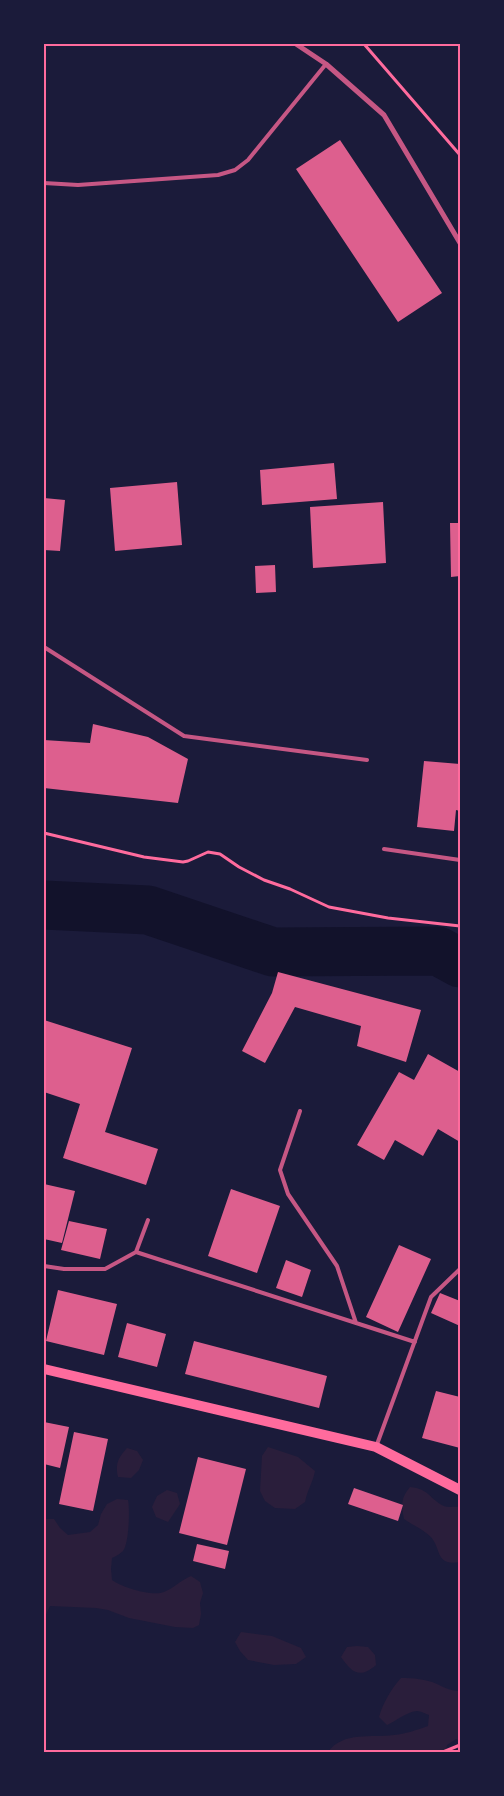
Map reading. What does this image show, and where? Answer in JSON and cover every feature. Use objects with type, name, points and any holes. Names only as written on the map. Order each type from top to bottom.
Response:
[{"type":"main road","points":[[44,1369],[376,1447],[460,1490]]},
{"type":"street","points":[[296,44],[326,64],[384,115],[460,242]]},
{"type":"lane","points":[[44,183],[78,184],[218,175],[236,170],[248,160],[326,64]]},
{"type":"lane","points":[[44,647],[184,736],[367,760]]},
{"type":"lane","points":[[384,850],[460,860]]},
{"type":"lane","points":[[300,1110],[280,1170],[288,1194],[337,1266],[356,1323]]},
{"type":"lane","points":[[44,1266],[64,1269],[105,1269],[136,1252],[148,1220]]},
{"type":"lane","points":[[136,1252],[415,1342]]},
{"type":"lane","points":[[376,1447],[431,1297],[460,1269]]},
{"type":"path","points":[[364,44],[460,154]]},
{"type":"path","points":[[44,833],[144,857],[183,862],[208,852],[220,854],[239,867],[264,880],[290,889],[330,907],[388,918],[460,926]]},
{"type":"path","points":[[443,1752],[460,1745]]},
{"type":"shaded area","points":[[268,1447],[298,1457],[315,1471],[305,1502],[295,1509],[275,1508],[265,1501],[260,1491],[262,1456]]},
{"type":"shaded area","points":[[127,1448],[137,1451],[143,1460],[139,1470],[131,1478],[118,1477],[118,1461]]},
{"type":"shaded area","points":[[410,1487],[426,1492],[444,1506],[460,1507],[460,1562],[446,1562],[440,1556],[431,1537],[404,1519],[402,1502]]},
{"type":"shaded area","points":[[167,1490],[177,1493],[180,1504],[168,1522],[156,1517],[152,1507],[157,1496]]},
{"type":"shaded area","points":[[117,1499],[128,1500],[129,1511],[125,1547],[122,1552],[112,1558],[112,1580],[122,1586],[159,1593],[168,1590],[191,1576],[200,1582],[203,1593],[200,1603],[199,1625],[193,1628],[175,1627],[129,1618],[108,1610],[50,1606],[44,1619],[44,1519],[54,1519],[68,1535],[90,1532],[98,1525],[101,1514],[107,1504]]},
{"type":"shaded area","points":[[241,1632],[272,1636],[301,1648],[306,1657],[296,1664],[274,1665],[248,1660],[235,1642]]},
{"type":"shaded area","points":[[347,1647],[368,1647],[375,1655],[376,1665],[361,1673],[349,1667],[341,1657]]},
{"type":"shaded area","points":[[401,1678],[424,1680],[448,1689],[460,1691],[460,1741],[456,1739],[447,1745],[446,1752],[328,1752],[334,1745],[350,1738],[411,1732],[428,1726],[429,1715],[419,1711],[413,1711],[387,1725],[379,1717],[388,1696]]},
{"type":"building","points":[[340,140],[442,293],[398,322],[296,169]]},
{"type":"building","points":[[334,463],[337,499],[262,505],[260,470]]},
{"type":"building","points":[[177,482],[182,545],[115,551],[110,488]]},
{"type":"building","points":[[44,498],[65,500],[60,551],[44,550]]},
{"type":"building","points":[[383,502],[386,563],[313,568],[310,507]]},
{"type":"building","points":[[450,523],[460,523],[460,576],[451,577]]},
{"type":"building","points":[[275,565],[276,592],[256,593],[255,566]]},
{"type":"building","points":[[93,724],[148,737],[188,759],[178,803],[44,788],[44,740],[90,743]]},
{"type":"building","points":[[424,761],[460,764],[460,811],[456,810],[454,831],[417,827]]},
{"type":"building","points":[[278,972],[421,1010],[406,1062],[357,1046],[361,1026],[295,1007],[265,1063],[242,1051],[272,993]]},
{"type":"building","points":[[44,1020],[132,1048],[105,1132],[158,1149],[146,1185],[63,1158],[80,1104],[44,1092]]},
{"type":"building","points":[[428,1054],[460,1072],[460,1142],[438,1129],[423,1156],[395,1140],[384,1160],[357,1145],[399,1072],[414,1080]]},
{"type":"building","points":[[44,1184],[75,1191],[62,1243],[44,1239]]},
{"type":"building","points":[[231,1189],[280,1206],[257,1273],[208,1256]]},
{"type":"building","points":[[69,1221],[107,1229],[100,1259],[61,1250]]},
{"type":"building","points":[[399,1245],[431,1259],[398,1332],[366,1317]]},
{"type":"building","points":[[286,1260],[311,1270],[302,1297],[276,1288]]},
{"type":"building","points":[[58,1290],[117,1304],[104,1355],[46,1341]]},
{"type":"building","points":[[440,1293],[460,1301],[460,1326],[431,1313]]},
{"type":"building","points":[[127,1323],[166,1334],[157,1367],[118,1357]]},
{"type":"building","points":[[194,1341],[327,1376],[319,1408],[185,1374]]},
{"type":"building","points":[[436,1391],[460,1397],[460,1448],[422,1438]]},
{"type":"building","points":[[44,1422],[69,1427],[60,1468],[44,1464]]},
{"type":"building","points":[[74,1432],[108,1439],[93,1511],[59,1504]]},
{"type":"building","points":[[198,1457],[246,1469],[227,1545],[179,1533]]},
{"type":"building","points":[[354,1488],[403,1505],[398,1521],[348,1504]]},
{"type":"building","points":[[197,1544],[229,1551],[225,1569],[193,1561]]},
{"type":"waterway","points":[[44,905],[148,910],[273,952],[438,951],[460,963]]}]
